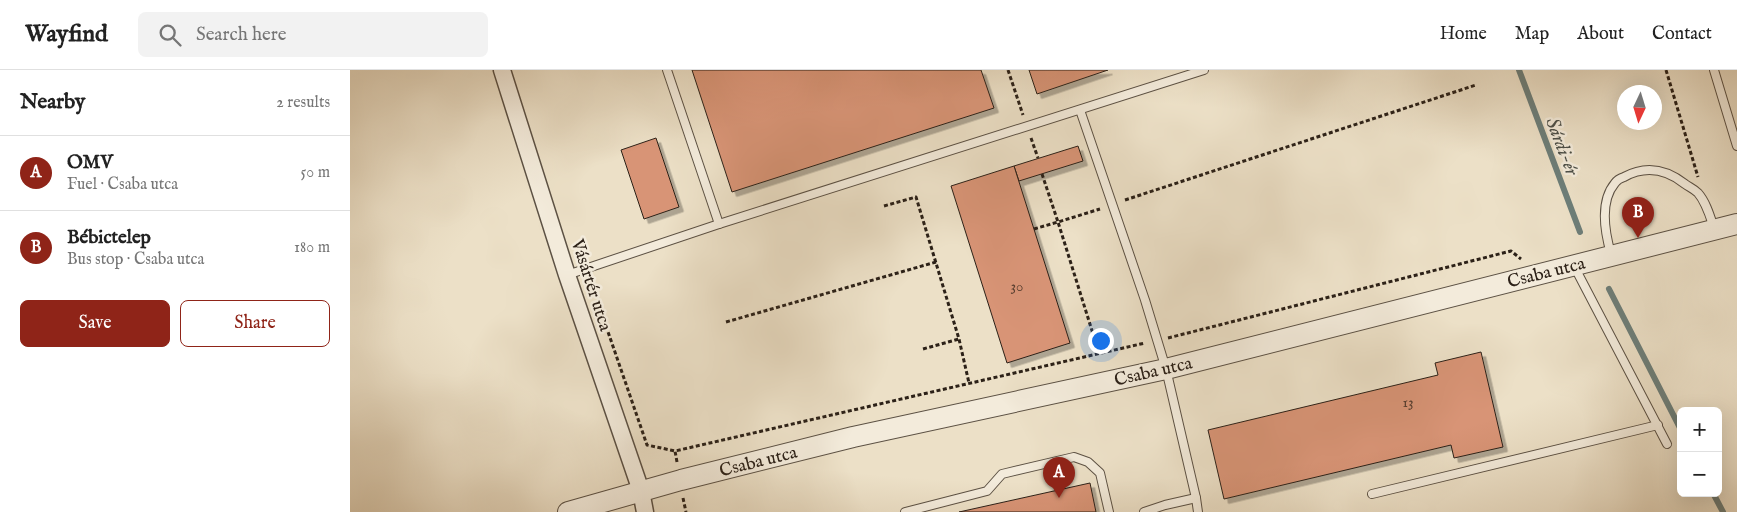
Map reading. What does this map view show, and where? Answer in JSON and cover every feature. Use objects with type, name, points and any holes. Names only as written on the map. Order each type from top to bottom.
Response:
[{"type":"street","name":"Vásártér utca","points":[[502,70],[567,274],[641,491],[646,512]]},
{"type":"street","name":"Csaba utca","points":[[568,512],[681,480],[853,437],[1166,369],[1611,255],[1712,222],[1737,224]]},
{"type":"lane","points":[[667,70],[719,224]]},
{"type":"lane","points":[[567,274],[1204,70]]},
{"type":"lane","points":[[1714,70],[1737,146]]},
{"type":"lane","points":[[1080,110],[1145,300],[1166,369],[1198,512]]},
{"type":"lane","points":[[1611,255],[1606,232],[1605,213],[1607,197],[1615,182],[1634,171],[1657,170],[1676,177],[1698,193],[1712,222]]},
{"type":"lane","points":[[1573,265],[1667,444]]},
{"type":"lane","points":[[1372,494],[1658,425]]},
{"type":"lane","points":[[905,512],[987,491],[1002,474],[1074,457],[1088,462],[1100,473],[1109,512]]},
{"type":"lane","points":[[1144,512],[1196,498]]},
{"type":"path","points":[[1666,70],[1712,222]]},
{"type":"path","points":[[1034,229],[1476,85]]},
{"type":"path","points":[[1042,174],[1099,353]]},
{"type":"path","points":[[884,206],[916,197],[969,383]]},
{"type":"path","points":[[686,512],[675,451],[1157,341],[1511,251],[1522,260],[1528,261]]},
{"type":"path","points":[[726,322],[936,262]]},
{"type":"path","points":[[923,349],[958,339]]},
{"type":"building","points":[[692,70],[981,70],[994,108],[732,192]]},
{"type":"building","points":[[1029,70],[1108,70],[1037,94]]},
{"type":"building","points":[[656,138],[679,207],[644,219],[621,150]]},
{"type":"building","points":[[1078,146],[1083,161],[1019,181],[1014,166]]},
{"type":"building","points":[[1014,166],[1070,343],[1007,363],[951,186]]},
{"type":"building","points":[[1481,352],[1503,447],[1454,458],[1451,445],[1224,499],[1208,430],[1438,375],[1435,363]]},
{"type":"building","points":[[1090,483],[1096,512],[959,512]]},
{"type":"waterway","name":"Sárdi-ér","points":[[1519,70],[1580,232]]},
{"type":"waterway","name":"Sárdi-ér","points":[[1609,289],[1677,422]]},
{"type":"waterway","name":"Sárdi-ér","points":[[1715,497],[1723,512]]},
{"type":"place","name":"Bébictelep","points":[[1638,238]]},
{"type":"place","name":"OMV","points":[[1059,498]]}]
